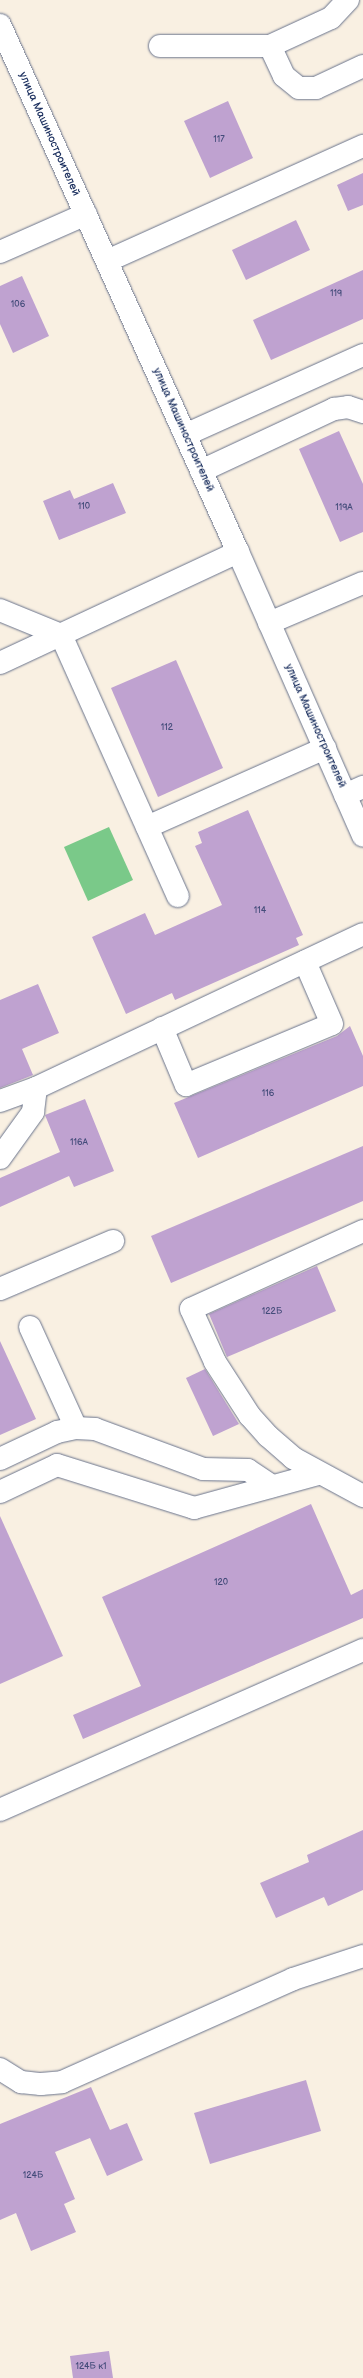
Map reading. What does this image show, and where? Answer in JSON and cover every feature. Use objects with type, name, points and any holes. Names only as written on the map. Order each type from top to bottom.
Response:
[{"type":"main road","points":[[160,46],[270,46],[331,18],[348,0]]},
{"type":"main road","name":"улица Машиностроителей","points":[[0,25],[5,48],[86,214],[325,748],[354,791],[363,836]]},
{"type":"main road","points":[[270,46],[284,76],[299,88],[316,88],[363,66]]},
{"type":"main road","points":[[107,261],[363,146]]},
{"type":"main road","points":[[0,252],[86,214]]},
{"type":"main road","points":[[185,435],[363,355]]},
{"type":"main road","points":[[201,471],[334,409],[348,407],[363,412]]},
{"type":"main road","points":[[0,663],[238,552]]},
{"type":"main road","points":[[269,623],[363,583]]},
{"type":"main road","points":[[0,610],[61,634],[178,896]]},
{"type":"main road","points":[[147,827],[325,748]]},
{"type":"main road","points":[[0,1101],[36,1088],[363,934]]},
{"type":"main road","points":[[162,1028],[186,1085],[332,1024],[305,962]]},
{"type":"main road","points":[[0,1158],[33,1112],[36,1088]]},
{"type":"main road","points":[[363,1231],[191,1309],[215,1362],[250,1416],[293,1458],[318,1474],[363,1496]]},
{"type":"main road","points":[[0,1289],[113,1241]]},
{"type":"main road","points":[[30,1327],[76,1428]]},
{"type":"main road","points":[[0,1459],[57,1432],[76,1428],[95,1430],[203,1469],[248,1470],[272,1486]]},
{"type":"main road","points":[[0,1492],[57,1465],[194,1508],[318,1474]]},
{"type":"main road","points":[[0,1810],[363,1650]]},
{"type":"main road","points":[[0,2069],[21,2082],[41,2084],[62,2082],[293,1979],[363,1956]]},
{"type":"green space","points":[[109,827],[133,880],[88,901],[64,847]]},
{"type":"building","points":[[228,101],[253,158],[210,178],[184,121]]},
{"type":"building","points":[[363,173],[363,205],[348,211],[337,185]]},
{"type":"building","points":[[296,220],[310,250],[246,280],[232,250]]},
{"type":"building","points":[[363,270],[363,319],[271,360],[253,320]]},
{"type":"building","points":[[22,276],[49,336],[13,353],[0,324],[0,286]]},
{"type":"building","points":[[339,431],[363,484],[363,532],[340,542],[299,449]]},
{"type":"building","points":[[113,483],[126,513],[59,540],[43,501],[70,490],[74,499]]},
{"type":"building","points":[[176,660],[223,768],[158,797],[111,688]]},
{"type":"building","points":[[248,810],[303,935],[296,938],[299,945],[175,1000],[172,993],[126,1014],[92,937],[145,913],[155,935],[222,905],[195,846],[202,843],[198,832]]},
{"type":"building","points":[[38,984],[59,1033],[22,1049],[33,1075],[0,1088],[0,1000]]},
{"type":"building","points":[[350,1026],[363,1056],[363,1086],[198,1158],[174,1103],[337,1036]]},
{"type":"building","points":[[85,1099],[114,1171],[74,1187],[69,1176],[0,1207],[0,1178],[60,1152],[45,1115]]},
{"type":"building","points":[[363,1146],[363,1201],[171,1283],[151,1236]]},
{"type":"building","points":[[317,1266],[336,1311],[227,1357],[209,1314]]},
{"type":"building","points":[[0,1341],[36,1419],[0,1435]]},
{"type":"building","points":[[205,1369],[239,1424],[213,1436],[186,1378]]},
{"type":"building","points":[[311,1504],[351,1595],[363,1589],[363,1618],[83,1739],[73,1715],[141,1686],[102,1597]]},
{"type":"building","points":[[0,1516],[63,1656],[0,1684]]},
{"type":"building","points":[[363,1830],[363,1890],[328,1906],[324,1897],[276,1918],[260,1883],[309,1862],[307,1855]]},
{"type":"building","points":[[306,2080],[321,2131],[210,2164],[194,2113]]},
{"type":"building","points":[[91,2087],[110,2130],[127,2123],[143,2160],[107,2176],[90,2138],[55,2152],[75,2199],[64,2204],[76,2232],[31,2251],[16,2213],[0,2220],[0,2124]]},
{"type":"building","points":[[109,2351],[113,2378],[73,2378],[70,2356]]}]
